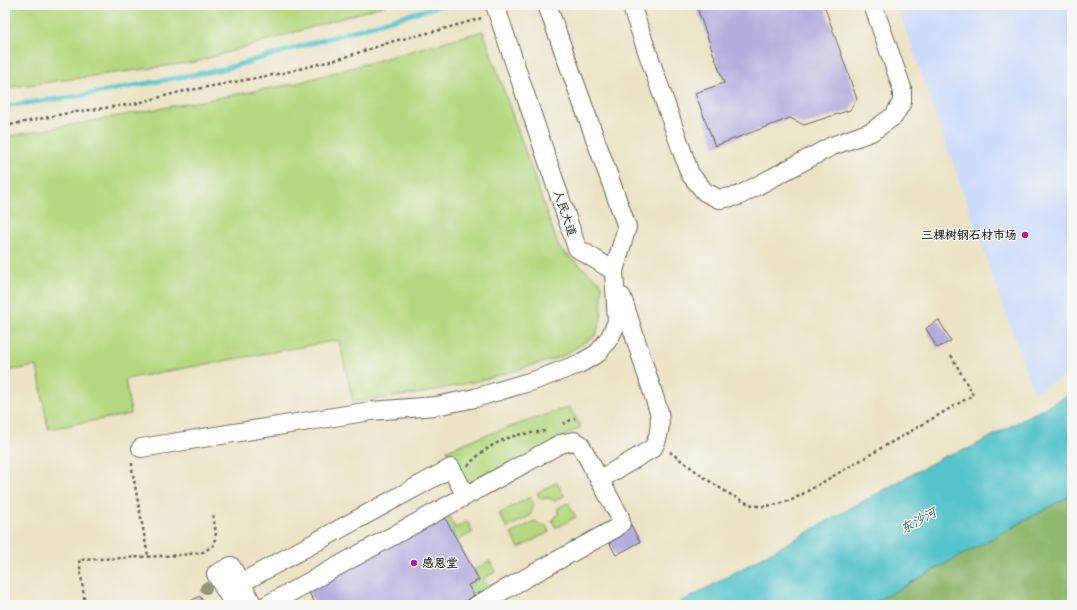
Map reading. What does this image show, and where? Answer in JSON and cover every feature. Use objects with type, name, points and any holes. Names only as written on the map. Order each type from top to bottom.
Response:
[{"type":"street","points":[[141,448],[371,411],[436,406],[474,398],[536,380],[579,364],[598,353],[610,337],[617,322],[614,271],[628,227],[547,5]]},
{"type":"street","points":[[631,5],[690,174],[704,192],[720,199],[738,196],[832,146],[871,132],[894,116],[902,102],[902,88],[873,5]]},
{"type":"street","name":"人民大道","points":[[496,9],[577,248],[614,271]]},
{"type":"street","points":[[604,477],[653,448],[660,428],[659,412],[614,271]]},
{"type":"street","points":[[267,605],[297,597],[462,489],[560,444],[574,441],[580,444],[604,477],[621,523],[616,528],[477,605]]},
{"type":"street","points":[[240,583],[451,468],[462,489]]},
{"type":"street","points":[[234,605],[216,574],[231,566],[252,605]]},
{"type":"path","points":[[5,126],[68,113],[134,104],[180,92],[283,73],[339,59],[394,41],[436,31],[496,9]]},
{"type":"path","points":[[656,442],[746,504],[758,506],[774,505],[792,500],[973,394],[951,355]]},
{"type":"path","points":[[562,425],[575,418]]},
{"type":"path","points":[[462,489],[474,458],[494,444],[518,435],[548,430]]},
{"type":"path","points":[[141,448],[132,457],[132,469],[148,556]]},
{"type":"path","points":[[85,605],[79,560],[182,555],[203,552],[214,545],[216,533],[213,515]]},
{"type":"shaded area","name":"三棵树钢石材市场","points":[[897,5],[1072,5],[1072,372],[1034,393]]},
{"type":"green space","points":[[5,5],[386,5],[195,62],[5,88]]},
{"type":"green space","points":[[483,31],[559,248],[602,284],[601,318],[596,335],[561,357],[486,379],[423,393],[353,402],[339,340],[125,379],[131,414],[48,429],[37,366],[5,371],[5,137],[293,84]]},
{"type":"green space","points":[[569,407],[581,427],[468,490],[447,450]]},
{"type":"green space","points":[[557,482],[564,496],[555,501],[549,498],[541,499],[537,493]]},
{"type":"green space","points":[[1072,495],[1072,605],[870,605]]},
{"type":"green space","points":[[530,497],[533,503],[531,515],[507,528],[499,514]]},
{"type":"green space","points":[[568,503],[576,517],[556,528],[552,521],[558,514],[558,508]]},
{"type":"green space","points":[[448,514],[455,528],[467,521],[473,532],[457,541],[444,517]]},
{"type":"green space","points":[[534,521],[546,526],[549,532],[519,548],[511,534]]},
{"type":"green space","points":[[490,561],[495,572],[483,579],[491,592],[467,605],[458,605],[474,596],[468,585],[479,580],[474,570]]},
{"type":"water","name":"东沙河","points":[[1072,393],[1072,495],[870,605],[676,605],[945,456],[970,448]]},
{"type":"building","points":[[696,5],[824,5],[857,99],[850,110],[804,125],[790,118],[715,146],[695,93],[724,83]]},
{"type":"building","points":[[939,320],[951,341],[937,348],[926,328]]},
{"type":"building","name":"感恩堂","points":[[444,516],[479,580],[468,585],[474,596],[458,605],[316,605],[308,591]]},
{"type":"building","points":[[631,525],[640,542],[616,555],[607,538]]},
{"type":"building","points":[[200,596],[205,605],[183,605]]},
{"type":"waterway","points":[[5,106],[79,96],[224,69],[442,5]]},
{"type":"place","name":"三棵树钢石材市场","points":[[1025,235]]},
{"type":"place","name":"感恩堂","points":[[414,563]]}]
